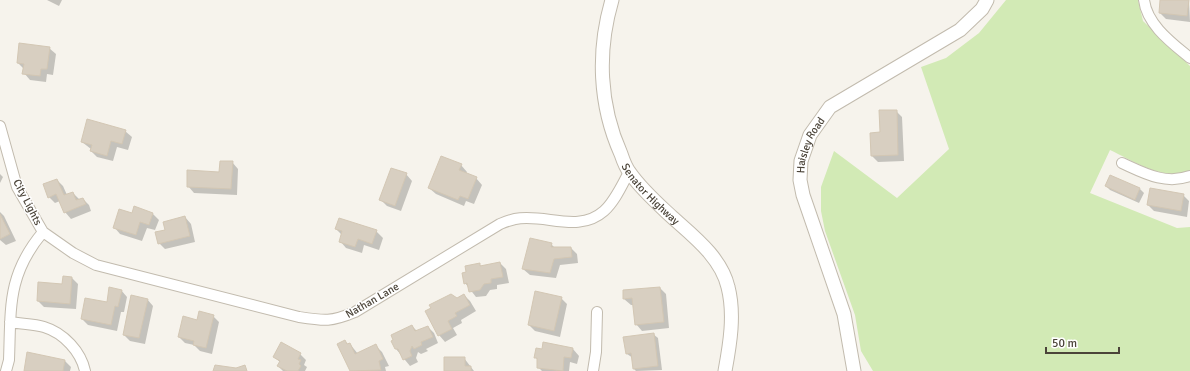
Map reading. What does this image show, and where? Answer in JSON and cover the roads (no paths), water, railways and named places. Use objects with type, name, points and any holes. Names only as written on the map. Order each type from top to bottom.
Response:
[{"type":"street","name":"Senator Highway","points":[[612,0],[603,42],[601,62],[609,122],[616,143],[629,172],[649,196],[709,252],[721,268],[728,286],[732,316],[725,371]]},
{"type":"street","name":"Haisley Road","points":[[854,371],[844,314],[803,195],[800,180],[801,161],[810,135],[830,107],[960,30],[982,9],[987,0]]},
{"type":"street","points":[[1144,0],[1152,20],[1177,48],[1190,58]]},
{"type":"street","name":"City Lights","points":[[0,126],[17,187],[43,232]]},
{"type":"street","points":[[1122,163],[1156,178],[1183,179],[1190,176]]},
{"type":"street","name":"Nathan Lane","points":[[43,232],[72,253],[96,265],[299,318],[336,320],[355,312],[500,224],[515,219],[580,223],[594,218],[604,211],[615,197],[629,172]]},
{"type":"street","points":[[6,371],[9,360],[13,290],[19,267],[30,248],[43,232]]},
{"type":"street","points":[[593,371],[596,352],[597,312]]},
{"type":"street","points":[[10,322],[45,327],[66,339],[83,361],[85,371]]}]
